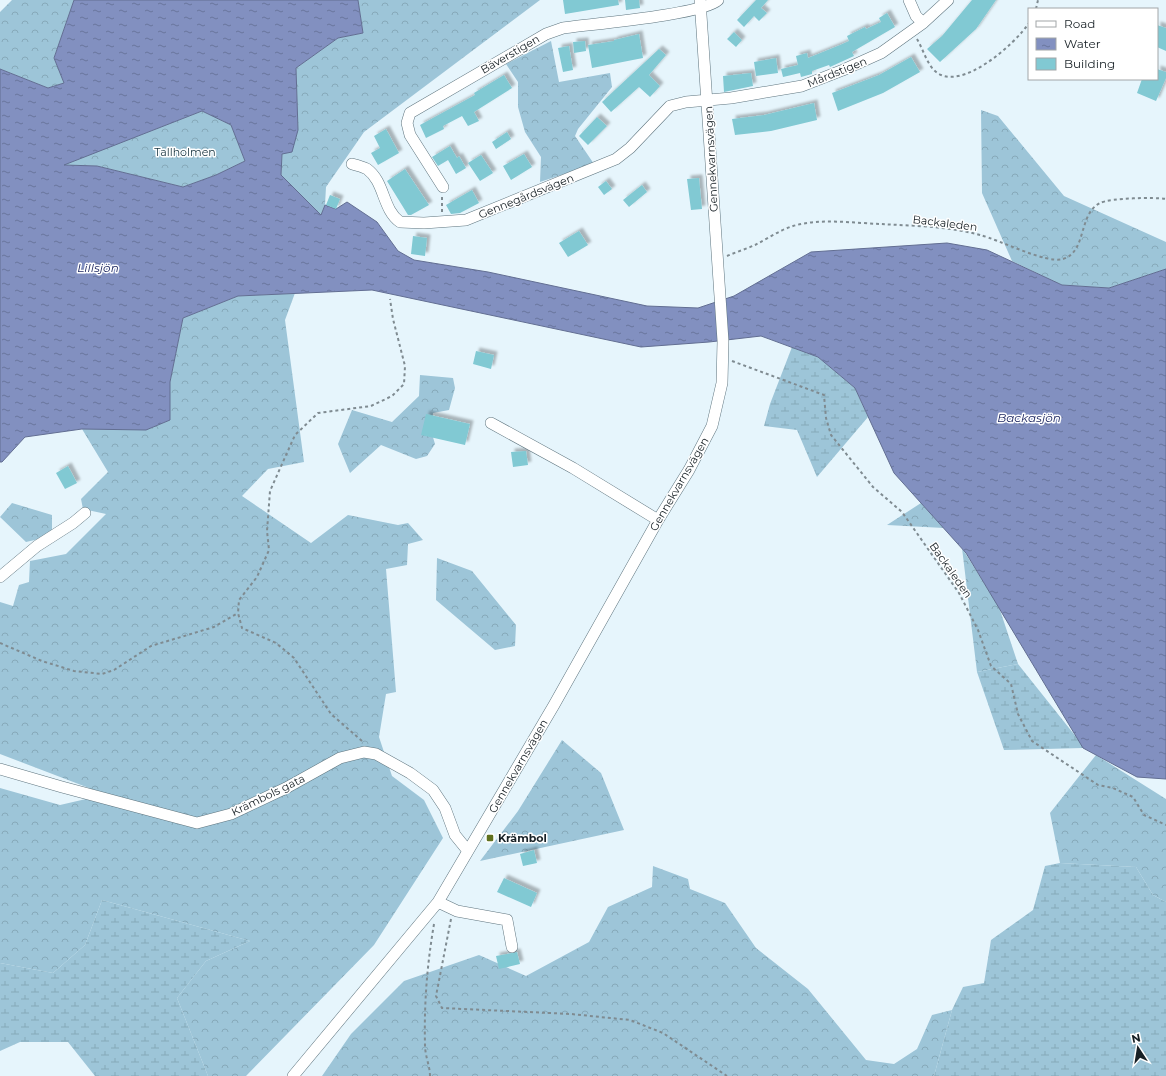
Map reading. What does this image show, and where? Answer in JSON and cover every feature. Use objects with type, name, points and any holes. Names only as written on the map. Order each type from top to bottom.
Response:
[{"type":"street","points":[[701,4],[710,6],[718,0]]},
{"type":"street","points":[[909,0],[916,16],[923,23]]},
{"type":"street","name":"Mårdstigen","points":[[707,99],[731,98],[802,86],[844,70],[881,53],[912,32],[948,0]]},
{"type":"street","name":"Gennekvarnsvägen","points":[[293,1076],[438,902],[554,705],[658,520],[689,470],[712,426],[722,383],[723,341],[701,4]]},
{"type":"street","name":"Bäverstigen","points":[[443,187],[410,135],[407,122],[410,113],[532,41],[563,28],[684,12],[701,4]]},
{"type":"street","name":"Gennegårdsvägen","points":[[352,164],[366,169],[375,179],[389,211],[394,218],[400,222],[442,222],[466,220],[616,159],[630,148],[670,106],[707,99]]},
{"type":"street","points":[[491,423],[573,468],[658,520]]},
{"type":"street","points":[[0,578],[37,546],[73,522],[84,512]]},
{"type":"street","name":"Krämbols gata","points":[[0,769],[197,823],[231,814],[286,788],[340,758],[364,752],[371,753]]},
{"type":"street","points":[[371,753],[376,754],[410,773],[433,790],[445,808],[455,835],[468,851]]},
{"type":"street","points":[[438,902],[451,908],[507,920],[512,947]]},
{"type":"path","points":[[912,32],[932,67],[941,75],[948,77],[969,73],[984,66],[1021,34],[1028,24]]},
{"type":"path","points":[[442,222],[443,187]]},
{"type":"path","name":"Backaleden","points":[[717,261],[792,226],[811,223],[846,222],[970,232],[994,239],[1043,258],[1063,260],[1074,254],[1091,212],[1100,203],[1135,198],[1166,199]]},
{"type":"path","points":[[371,753],[362,741],[331,714],[294,658],[276,643],[242,628],[238,613],[239,600],[257,577],[269,550],[267,531],[270,491],[295,435],[318,413],[372,406],[392,396],[404,384],[405,366],[393,319],[390,299]]},
{"type":"path","name":"Backaleden","points":[[723,358],[824,395],[826,418],[831,435],[873,488],[902,512],[959,593],[978,630],[991,666],[1011,684],[1018,714],[1032,741],[1098,785],[1114,788],[1133,797],[1144,815],[1166,825]]},
{"type":"path","points":[[0,643],[48,663],[74,671],[102,674],[114,670],[151,646],[214,627],[238,613]]},
{"type":"path","points":[[430,1076],[425,1050],[424,1007],[428,957],[438,902]]},
{"type":"path","points":[[451,908],[451,926],[440,967],[436,996],[442,1008],[578,1014],[630,1020],[663,1033],[726,1076]]},
{"type":"green space","points":[[12,0],[74,0],[54,58],[64,83],[48,88],[0,69],[0,12]]},
{"type":"green space","points":[[358,0],[540,0],[364,132],[326,187],[325,205],[321,215],[281,175],[282,154],[298,130],[296,68],[338,38],[363,33]]},
{"type":"green space","points":[[551,41],[559,82],[610,73],[612,87],[578,129],[575,136],[594,164],[540,182],[541,157],[525,132],[518,107],[518,82],[506,64]]},
{"type":"green space","points":[[981,110],[998,116],[1064,196],[1166,242],[1166,269],[1109,288],[1062,285],[1012,261],[982,193]]},
{"type":"green space","name":"Tallholmen","points":[[202,111],[231,125],[245,161],[216,175],[183,187],[97,166],[62,165]]},
{"type":"green space","points":[[295,293],[285,320],[304,462],[268,469],[242,496],[311,543],[348,515],[398,525],[408,523],[423,540],[408,544],[407,565],[386,569],[396,692],[386,694],[379,737],[392,776],[424,800],[443,838],[374,945],[246,1076],[208,1076],[177,998],[206,961],[250,941],[102,900],[85,945],[53,973],[0,963],[0,788],[60,805],[86,799],[89,788],[0,754],[0,602],[13,606],[19,585],[29,582],[30,561],[66,554],[106,514],[83,509],[81,499],[108,472],[82,429],[148,429],[170,420],[170,382],[183,318],[238,296]]},
{"type":"green space","points":[[792,347],[818,357],[855,388],[868,417],[817,477],[797,430],[764,426],[770,404]]},
{"type":"green space","points":[[420,375],[453,378],[455,388],[449,410],[433,413],[432,434],[435,444],[427,456],[416,459],[381,445],[350,473],[338,444],[352,410],[392,422],[419,396]]},
{"type":"green space","points":[[12,503],[52,515],[52,536],[26,542],[0,517]]},
{"type":"green space","points":[[921,503],[944,528],[887,525]]},
{"type":"green space","points":[[962,548],[999,607],[1018,664],[977,672]]},
{"type":"green space","points":[[437,558],[472,571],[516,625],[515,646],[495,650],[436,600]]},
{"type":"green space","points":[[1018,664],[1081,743],[1083,748],[1004,750],[977,672]]},
{"type":"green space","points":[[562,740],[601,773],[624,830],[480,861],[518,811]]},
{"type":"green space","points":[[1096,755],[1166,799],[1166,902],[1153,895],[1136,867],[1060,863],[1050,813]]},
{"type":"green space","points":[[1060,863],[1136,867],[1153,895],[1166,902],[1166,1076],[934,1076],[952,1010],[963,987],[984,983],[991,940],[1033,910],[1045,866]]},
{"type":"green space","points":[[653,866],[688,879],[690,889],[725,903],[756,948],[808,989],[866,1060],[894,1064],[917,1049],[932,1015],[952,1010],[934,1076],[322,1076],[351,1034],[404,981],[479,955],[526,976],[589,942],[608,907],[652,887]]},
{"type":"green space","points":[[102,900],[250,941],[206,961],[177,998],[208,1076],[95,1076],[68,1042],[20,1042],[0,1051],[0,963],[53,973],[85,945]]},
{"type":"water","points":[[74,0],[358,0],[363,33],[338,38],[296,68],[298,130],[292,152],[282,154],[281,175],[321,215],[325,205],[336,209],[347,202],[377,222],[398,251],[414,260],[488,272],[647,306],[698,308],[734,296],[811,252],[947,243],[987,250],[1062,285],[1109,288],[1166,269],[1166,779],[1137,777],[1083,748],[966,553],[894,473],[855,388],[818,357],[761,336],[709,342],[641,347],[372,290],[238,296],[183,318],[170,382],[170,420],[146,430],[82,429],[25,437],[2,462],[0,462],[0,69],[48,88],[64,83],[54,58]],"holes":[[[202,111],[231,125],[245,161],[216,175],[183,187],[97,166],[64,165]]]},
{"type":"building","points":[[563,0],[618,0],[619,5],[565,14]]},
{"type":"building","points":[[625,0],[639,0],[640,8],[626,10]]},
{"type":"building","points":[[756,0],[768,0],[761,8],[767,13],[759,21],[754,16],[744,27],[737,20]]},
{"type":"building","points":[[972,0],[996,0],[976,29],[940,62],[927,49],[942,36]]},
{"type":"building","points":[[887,13],[895,27],[852,52],[854,56],[830,67],[829,65],[812,71],[812,74],[801,77],[800,73],[783,77],[781,69],[798,65],[796,56],[807,53],[808,58],[849,41],[847,36],[865,27],[866,29],[881,22],[879,18]]},
{"type":"building","points":[[1158,25],[1166,28],[1166,51],[1158,47]]},
{"type":"building","points":[[734,32],[742,40],[736,47],[727,39]]},
{"type":"building","points":[[639,34],[643,58],[592,68],[588,45],[614,41]]},
{"type":"building","points":[[585,41],[586,51],[574,53],[573,42]]},
{"type":"building","points":[[569,46],[573,70],[563,72],[558,48]]},
{"type":"building","points":[[659,49],[666,55],[649,75],[660,86],[650,97],[639,87],[611,112],[602,102]]},
{"type":"building","points":[[911,57],[920,72],[883,93],[838,111],[832,93],[879,75]]},
{"type":"building","points":[[776,58],[778,73],[756,76],[754,62]]},
{"type":"building","points":[[1158,69],[1166,72],[1166,78],[1156,101],[1137,93],[1142,80],[1158,80]]},
{"type":"building","points":[[751,73],[753,86],[724,92],[723,76]]},
{"type":"building","points":[[504,75],[512,88],[474,112],[479,121],[468,126],[462,116],[443,126],[444,129],[426,138],[420,125],[475,95],[474,93]]},
{"type":"building","points":[[814,103],[817,120],[771,131],[735,135],[732,119],[764,115]]},
{"type":"building","points":[[597,117],[607,126],[588,145],[579,136]]},
{"type":"building","points":[[386,129],[399,153],[378,165],[371,153],[380,148],[374,136]]},
{"type":"building","points":[[507,132],[511,139],[496,149],[492,142]]},
{"type":"building","points":[[450,146],[457,158],[459,156],[466,168],[456,174],[448,160],[438,166],[432,157]]},
{"type":"building","points":[[524,154],[532,167],[511,180],[503,166]]},
{"type":"building","points":[[481,155],[493,173],[480,181],[468,163]]},
{"type":"building","points":[[405,169],[429,205],[411,215],[408,215],[387,181]]},
{"type":"building","points":[[699,178],[702,209],[691,210],[687,179]]},
{"type":"building","points":[[606,181],[612,189],[604,195],[598,187]]},
{"type":"building","points":[[642,185],[647,192],[629,207],[623,200]]},
{"type":"building","points":[[472,190],[479,203],[460,213],[451,214],[446,205]]},
{"type":"building","points":[[330,195],[340,199],[336,209],[326,205]]},
{"type":"building","points":[[579,231],[588,245],[568,257],[559,243]]},
{"type":"building","points":[[413,236],[427,238],[425,256],[411,254]]},
{"type":"building","points":[[476,351],[494,355],[491,369],[473,364]]},
{"type":"building","points":[[426,414],[470,424],[465,445],[421,435]]},
{"type":"building","points":[[526,451],[528,465],[513,467],[511,452]]},
{"type":"building","points":[[68,466],[77,483],[65,489],[56,473]]},
{"type":"building","points":[[534,850],[537,863],[523,866],[520,854]]},
{"type":"building","points":[[504,878],[537,893],[531,907],[497,892]]},
{"type":"building","points":[[517,952],[520,964],[499,969],[496,956]]},
{"type":"place","name":"Krämbol","points":[[490,838]]},
{"type":"water label","name":"Lillsjön","points":[[98,268]]},
{"type":"water label","name":"Backasjön","points":[[1029,418]]}]
